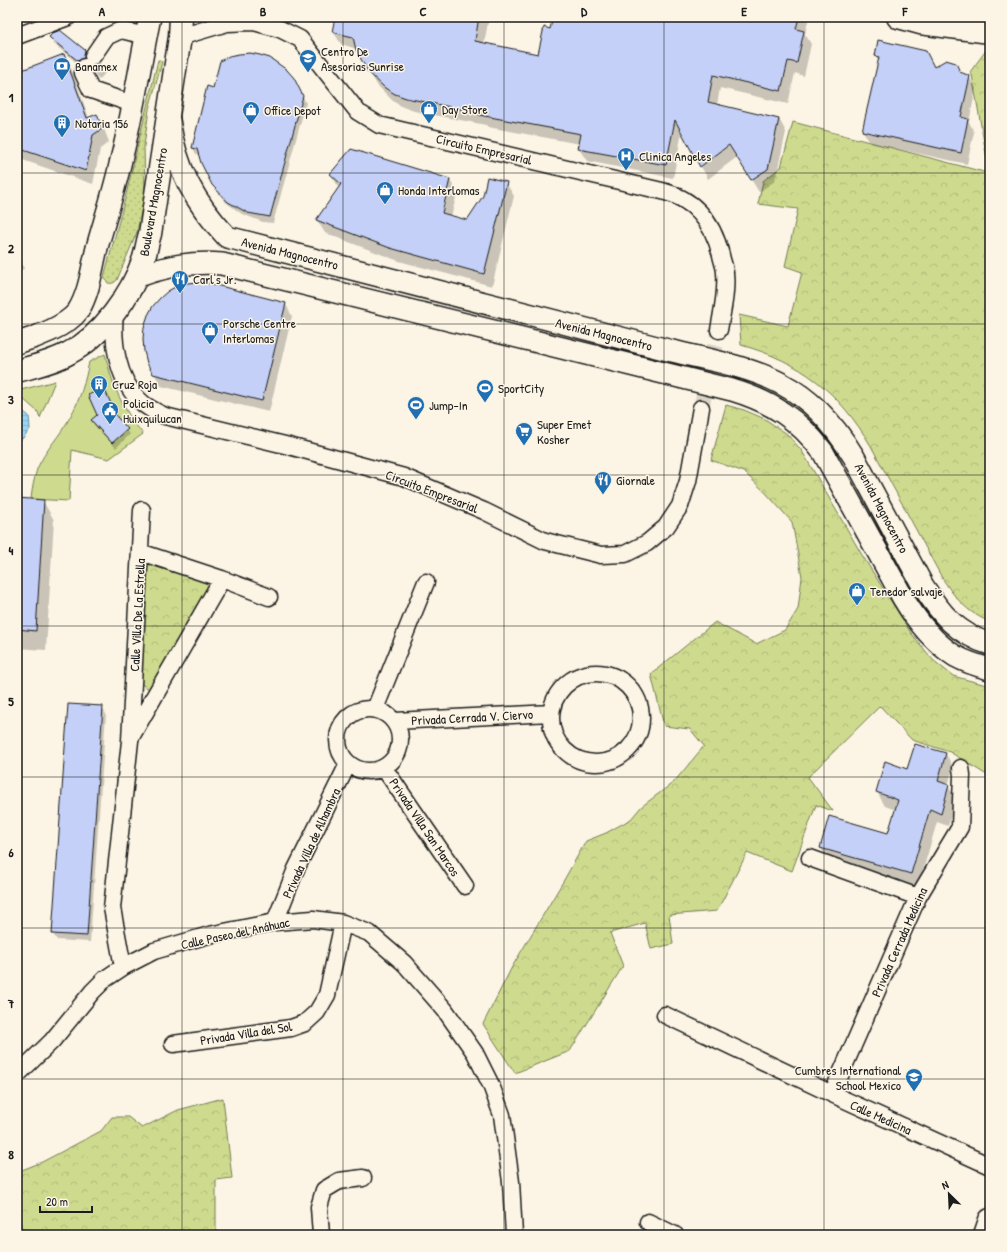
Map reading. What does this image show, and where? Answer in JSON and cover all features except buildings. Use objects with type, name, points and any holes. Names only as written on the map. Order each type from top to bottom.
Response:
[{"type":"main road","points":[[898,17],[920,23],[990,32]]},
{"type":"main road","name":"Boulevard Magnocentro","points":[[17,371],[46,363],[70,353],[96,333],[116,311],[136,277],[143,261],[150,234],[180,27]]},
{"type":"main road","points":[[985,1235],[990,1220]]},
{"type":"street","points":[[17,36],[68,17]]},
{"type":"street","name":"Circuito Empresarial","points":[[180,27],[254,22],[280,29],[300,39],[358,112],[379,125],[662,191],[682,198],[698,211],[706,221],[718,245],[725,272],[724,298],[719,330]]},
{"type":"street","points":[[17,343],[56,328],[71,318],[78,310],[87,290],[122,159],[133,104],[148,26],[121,30],[106,37],[83,73],[91,90],[133,104]]},
{"type":"street","name":"Avenida Magnocentro","points":[[168,116],[171,137],[185,179],[205,212],[227,237],[672,351],[737,366],[776,380],[795,391],[813,404],[829,420],[843,438],[932,600],[943,614],[967,635],[990,644]]},
{"type":"street","name":"Avenida Magnocentro","points":[[136,277],[172,266],[193,263],[222,264],[732,390],[750,395],[766,402],[798,423],[823,452],[913,615],[940,644],[955,656],[990,669]]},
{"type":"street","name":"Circuito Empresarial","points":[[116,311],[114,342],[123,374],[130,388],[139,400],[152,411],[165,416],[289,446],[404,477],[484,511],[545,541],[601,555],[625,554],[647,543],[666,527],[680,506],[688,481],[701,408]]},
{"type":"street","points":[[140,552],[142,510]]},
{"type":"street","name":"Calle Villa De La Estrella","points":[[122,967],[112,908],[130,740],[140,552],[222,579],[269,597]]},
{"type":"street","name":"Calle Villa De La Estrella","points":[[130,740],[222,579]]},
{"type":"street","points":[[375,709],[426,582]]},
{"type":"street","name":"Privada Cerrada V. Ciervo","points":[[602,672],[624,681],[639,699],[642,723],[634,745],[615,760],[591,764],[569,755],[554,737],[550,713],[559,690],[578,675],[602,672]]},
{"type":"street","points":[[375,709],[386,713],[395,721],[401,738],[397,755],[384,768],[365,772],[348,764],[339,750],[338,734],[346,720],[359,711],[375,709]]},
{"type":"street","name":"Privada Cerrada V. Ciervo","points":[[395,721],[550,713]]},
{"type":"street","name":"Privada Villa de Alhambra","points":[[275,922],[296,870],[348,764]]},
{"type":"street","name":"Privada Villa San Marcos","points":[[384,768],[465,886]]},
{"type":"street","name":"Privada Cerrada Medicina","points":[[832,1094],[918,897],[960,827],[961,768]]},
{"type":"street","points":[[810,858],[918,897]]},
{"type":"street","name":"Calle Paseo del Anáhuac","points":[[17,1075],[52,1041],[92,992],[105,979],[122,967],[154,951],[209,935],[275,922],[313,919],[343,923],[369,933],[404,962],[445,1010],[475,1053],[491,1085],[502,1115],[511,1182],[514,1235]]},
{"type":"street","name":"Privada Villa del Sol","points":[[173,1044],[291,1028],[305,1023],[317,1012],[327,995],[343,923]]},
{"type":"street","name":"Calle Medicina","points":[[665,1015],[832,1094],[990,1166]]},
{"type":"street","points":[[321,1235],[319,1207],[324,1190],[339,1181],[363,1178]]},
{"type":"street","points":[[648,1222],[675,1235]]},
{"type":"green space","points":[[990,45],[990,622],[967,609],[946,584],[871,446],[846,410],[832,395],[801,370],[783,360],[741,345],[739,315],[788,326],[802,272],[785,266],[798,209],[758,204],[763,181],[781,167],[793,122],[984,172],[988,165],[972,75],[970,72]]},
{"type":"green space","points":[[158,60],[162,62],[149,109],[144,146],[145,192],[137,232],[117,280],[113,283],[108,283],[104,277],[125,199]]},
{"type":"green space","points":[[105,354],[119,397],[143,434],[109,459],[72,450],[69,501],[31,499],[37,469],[44,455],[74,411],[82,391],[89,362]]},
{"type":"green space","points":[[55,381],[40,418],[38,412],[22,398],[17,399],[17,391]]},
{"type":"green space","points":[[726,405],[744,410],[765,419],[787,434],[802,451],[862,555],[911,633],[933,660],[953,676],[990,686],[990,777],[950,752],[912,740],[880,706],[808,777],[833,811],[816,805],[792,871],[747,853],[717,911],[669,915],[673,944],[651,949],[645,923],[610,933],[623,966],[570,1051],[515,1073],[483,1024],[512,967],[586,841],[606,833],[631,819],[641,807],[674,782],[704,746],[690,729],[664,726],[651,674],[715,622],[756,644],[785,630],[798,609],[802,577],[792,522],[766,493],[744,472],[711,460]]},
{"type":"green space","points":[[141,552],[222,579],[155,693],[134,679]]},
{"type":"green space","points":[[223,1098],[232,1178],[216,1180],[216,1235],[24,1235],[17,1210],[17,1172],[42,1162],[101,1131],[112,1117],[128,1117],[142,1128],[178,1110]]},
{"type":"water","points":[[17,408],[29,416],[30,429],[22,439],[17,439]]},
{"type":"tunnel","points":[[701,408],[719,330]]},
{"type":"place","name":"Centro De Asesorias Sunrise","points":[[308,73]]},
{"type":"place","name":"Banamex","points":[[62,81]]},
{"type":"place","name":"Day Store","points":[[429,124]]},
{"type":"place","name":"Office Depot","points":[[251,125]]},
{"type":"place","name":"Notaria 156","points":[[62,138]]},
{"type":"place","name":"Clinica Angeles","points":[[626,171]]},
{"type":"place","name":"Honda Interlomas","points":[[385,205]]},
{"type":"place","name":"Carl's Jr.","points":[[180,294]]},
{"type":"place","name":"Porsche Centre Interlomas","points":[[210,345]]},
{"type":"place","name":"Cruz Roja","points":[[99,399]]},
{"type":"place","name":"SportCity","points":[[485,403]]},
{"type":"place","name":"Jump-In","points":[[416,420]]},
{"type":"place","name":"Policia Huixquilucan","points":[[110,425]]},
{"type":"place","name":"Super Emet Kosher","points":[[524,446]]},
{"type":"place","name":"Giornale","points":[[603,495]]},
{"type":"place","name":"Tenedor salvaje","points":[[857,606]]},
{"type":"place","name":"Cumbres International School Mexico","points":[[914,1092]]}]
